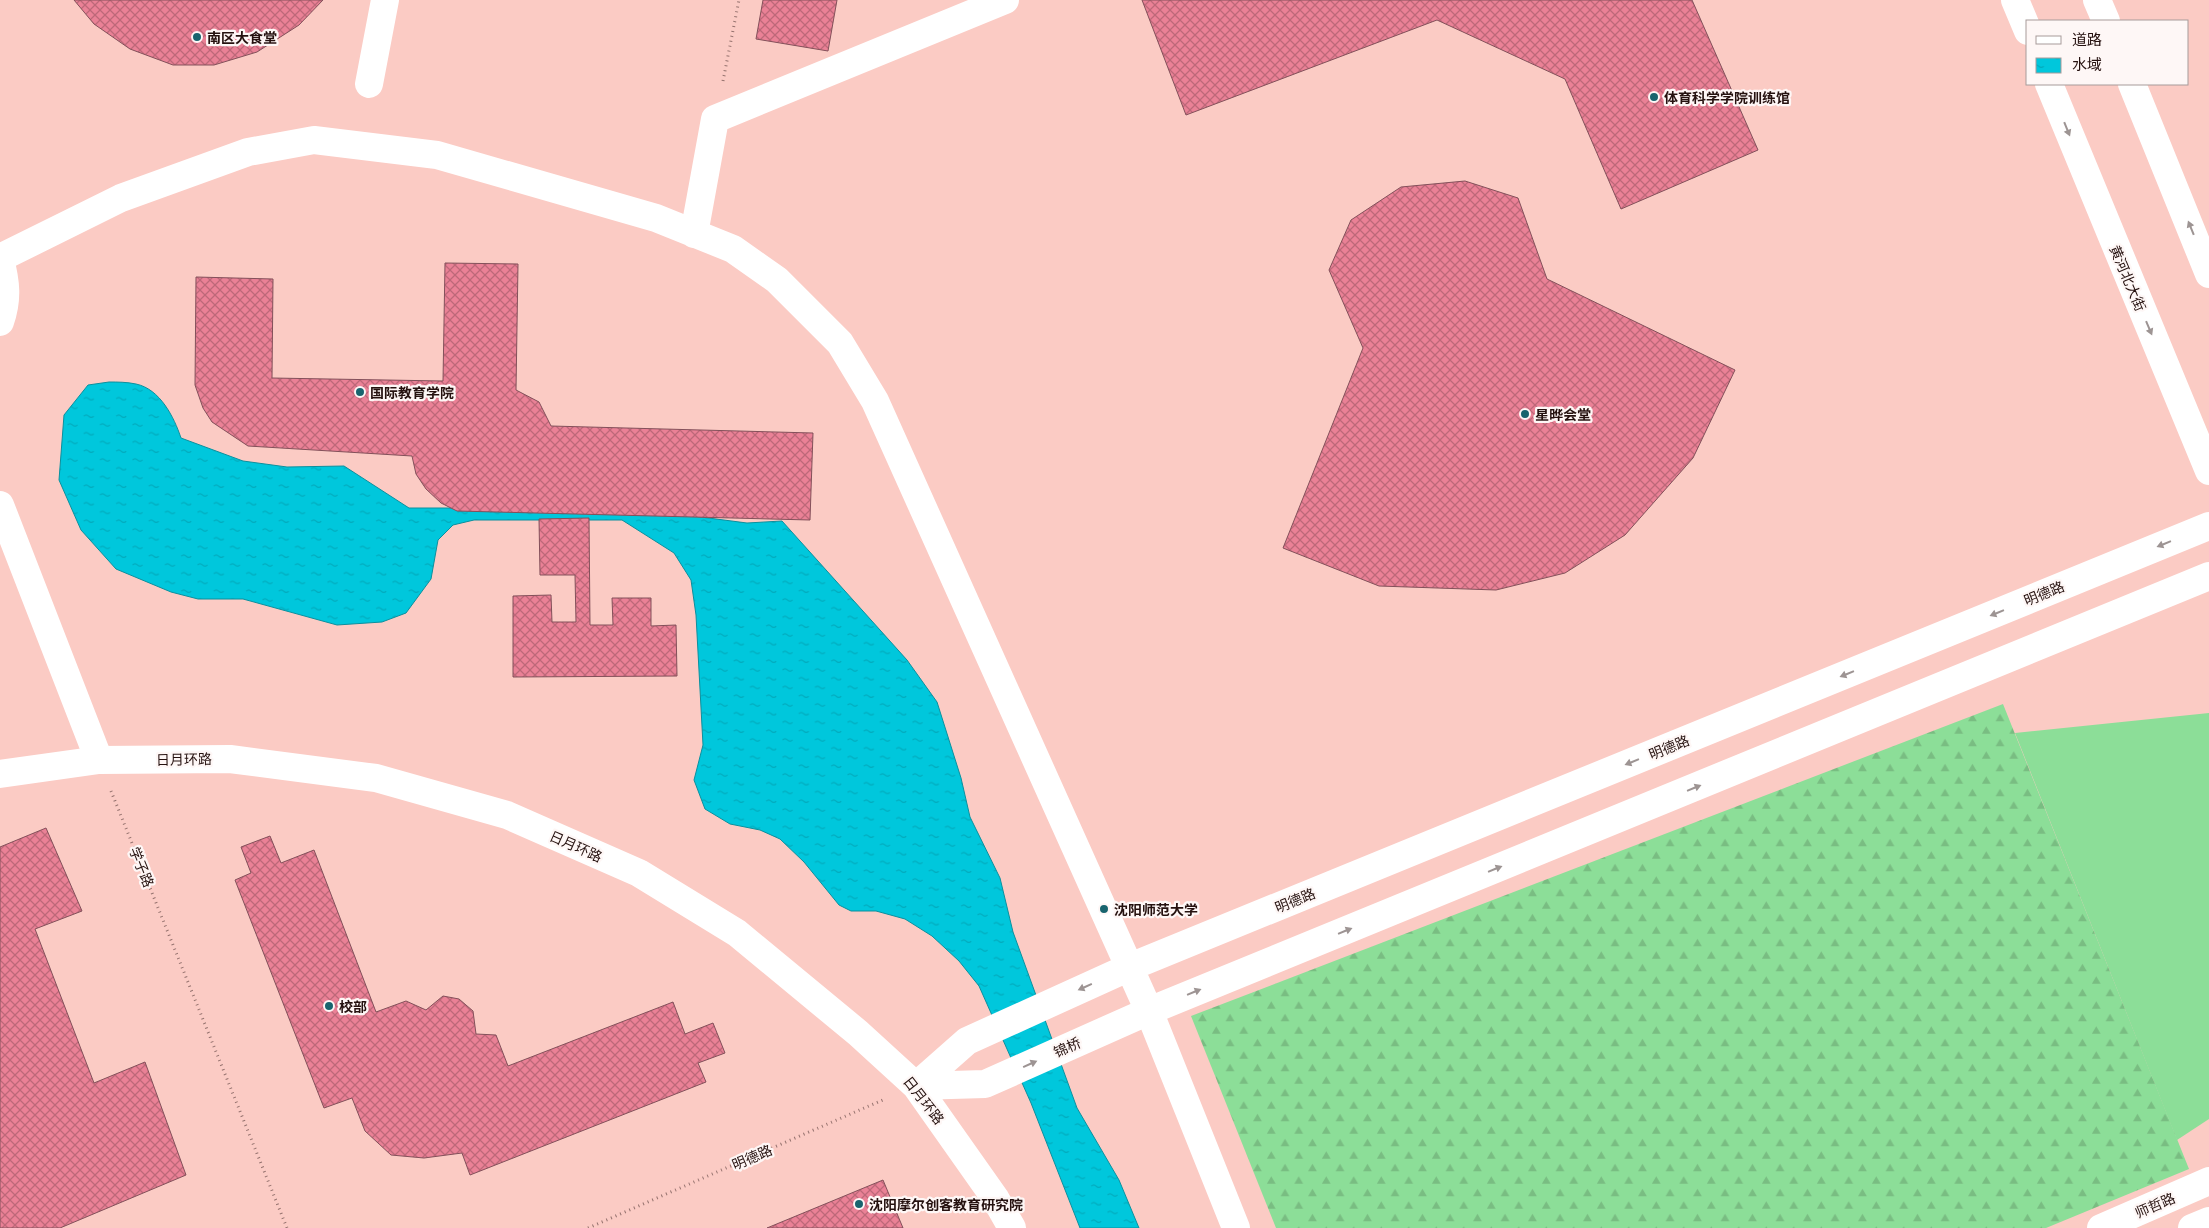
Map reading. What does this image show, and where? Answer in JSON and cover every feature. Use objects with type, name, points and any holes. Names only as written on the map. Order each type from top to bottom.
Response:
[{"type":"main road","points":[[369,84],[385,0]]},
{"type":"main road","points":[[694,234],[715,119],[1005,0]]},
{"type":"main road","points":[[2015,0],[2026,26]]},
{"type":"main road","points":[[2097,0],[2106,20]]},
{"type":"main road","name":"黄河北大街","points":[[2049,85],[2209,471]]},
{"type":"main road","points":[[2132,85],[2209,274]]},
{"type":"main road","points":[[0,322],[6,306],[6,282],[0,258],[130,195],[248,152],[314,140],[437,155],[656,218],[733,249],[777,280],[840,343],[876,401],[1130,967],[1236,1228]]},
{"type":"main road","points":[[0,505],[99,760]]},
{"type":"main road","name":"明德路","points":[[1130,967],[2209,526]]},
{"type":"main road","points":[[1149,1011],[2209,576]]},
{"type":"main road","name":"日月环路","points":[[0,774],[99,760],[230,759],[376,778],[507,815],[639,873],[737,933],[858,1033],[916,1086],[995,1198],[1012,1228]]},
{"type":"main road","points":[[916,1086],[968,1040],[1130,967]]},
{"type":"main road","name":"锦桥","points":[[916,1086],[986,1084],[1149,1011]]},
{"type":"main road","name":"师哲路","points":[[2101,1228],[2209,1181]]},
{"type":"main road","points":[[2192,1228],[2209,1221]]},
{"type":"path","points":[[715,119],[739,0]]},
{"type":"path","name":"学子路","points":[[99,760],[286,1228]]},
{"type":"path","name":"明德路","points":[[588,1228],[916,1086]]},
{"type":"green space","points":[[2003,704],[2189,1169],[2046,1228],[1276,1228],[1191,1016]]},
{"type":"green space","points":[[2209,713],[2209,1119],[2177,1140],[2015,733]]},
{"type":"water","points":[[109,382],[136,384],[152,392],[165,405],[181,438],[243,461],[287,467],[344,466],[409,508],[631,508],[747,523],[782,521],[907,660],[937,702],[961,778],[970,817],[1000,878],[1013,932],[1077,1108],[1119,1180],[1139,1228],[1080,1228],[1031,1103],[979,986],[959,961],[932,936],[905,919],[876,911],[851,911],[839,905],[804,862],[780,839],[760,830],[730,824],[705,809],[694,780],[703,745],[696,615],[691,580],[674,553],[622,520],[474,520],[453,525],[438,540],[431,579],[406,613],[382,622],[337,625],[243,599],[198,599],[171,592],[116,569],[81,530],[59,480],[64,415],[88,385]]},
{"type":"building","name":"南区大食堂","points":[[74,0],[323,0],[299,25],[257,52],[214,65],[173,65],[130,49],[94,24]]},
{"type":"building","points":[[763,0],[837,0],[828,51],[756,39]]},
{"type":"building","name":"体育科学学院训练馆","points":[[1142,0],[1692,0],[1758,150],[1621,209],[1565,79],[1437,20],[1186,115]]},
{"type":"building","name":"星晔会堂","points":[[1465,181],[1518,198],[1547,279],[1735,370],[1693,458],[1625,535],[1565,573],[1496,590],[1379,586],[1283,548],[1363,348],[1329,270],[1351,220],[1401,187]]},
{"type":"building","name":"国际教育学院","points":[[445,263],[518,264],[516,390],[539,402],[551,426],[813,433],[810,520],[457,511],[441,503],[426,489],[416,474],[412,456],[248,446],[212,422],[203,408],[195,385],[196,277],[273,279],[272,378],[443,381]]},
{"type":"building","points":[[589,518],[590,625],[613,625],[612,598],[651,598],[651,626],[676,625],[677,676],[513,677],[513,596],[551,595],[552,622],[576,622],[575,575],[540,575],[539,519]]},
{"type":"building","points":[[46,828],[82,911],[35,929],[94,1083],[145,1062],[186,1175],[60,1228],[0,1228],[0,847]]},
{"type":"building","name":"校部","points":[[270,836],[281,863],[314,850],[376,1012],[406,1001],[426,1010],[443,996],[459,999],[473,1011],[476,1034],[496,1035],[508,1066],[673,1002],[685,1034],[713,1023],[725,1053],[698,1063],[706,1082],[470,1175],[462,1153],[424,1158],[391,1155],[365,1131],[352,1098],[324,1108],[235,880],[251,873],[241,847]]},
{"type":"building","name":"沈阳摩尔创客教育研究院","points":[[883,1180],[903,1228],[767,1228]]},
{"type":"place","name":"南区大食堂","points":[[197,37]]},
{"type":"place","name":"体育科学学院训练馆","points":[[1654,97]]},
{"type":"place","name":"国际教育学院","points":[[360,392]]},
{"type":"place","name":"星晔会堂","points":[[1525,414]]},
{"type":"place","name":"沈阳师范大学","points":[[1104,909]]},
{"type":"place","name":"校部","points":[[329,1006]]},
{"type":"place","name":"沈阳摩尔创客教育研究院","points":[[859,1204]]}]
